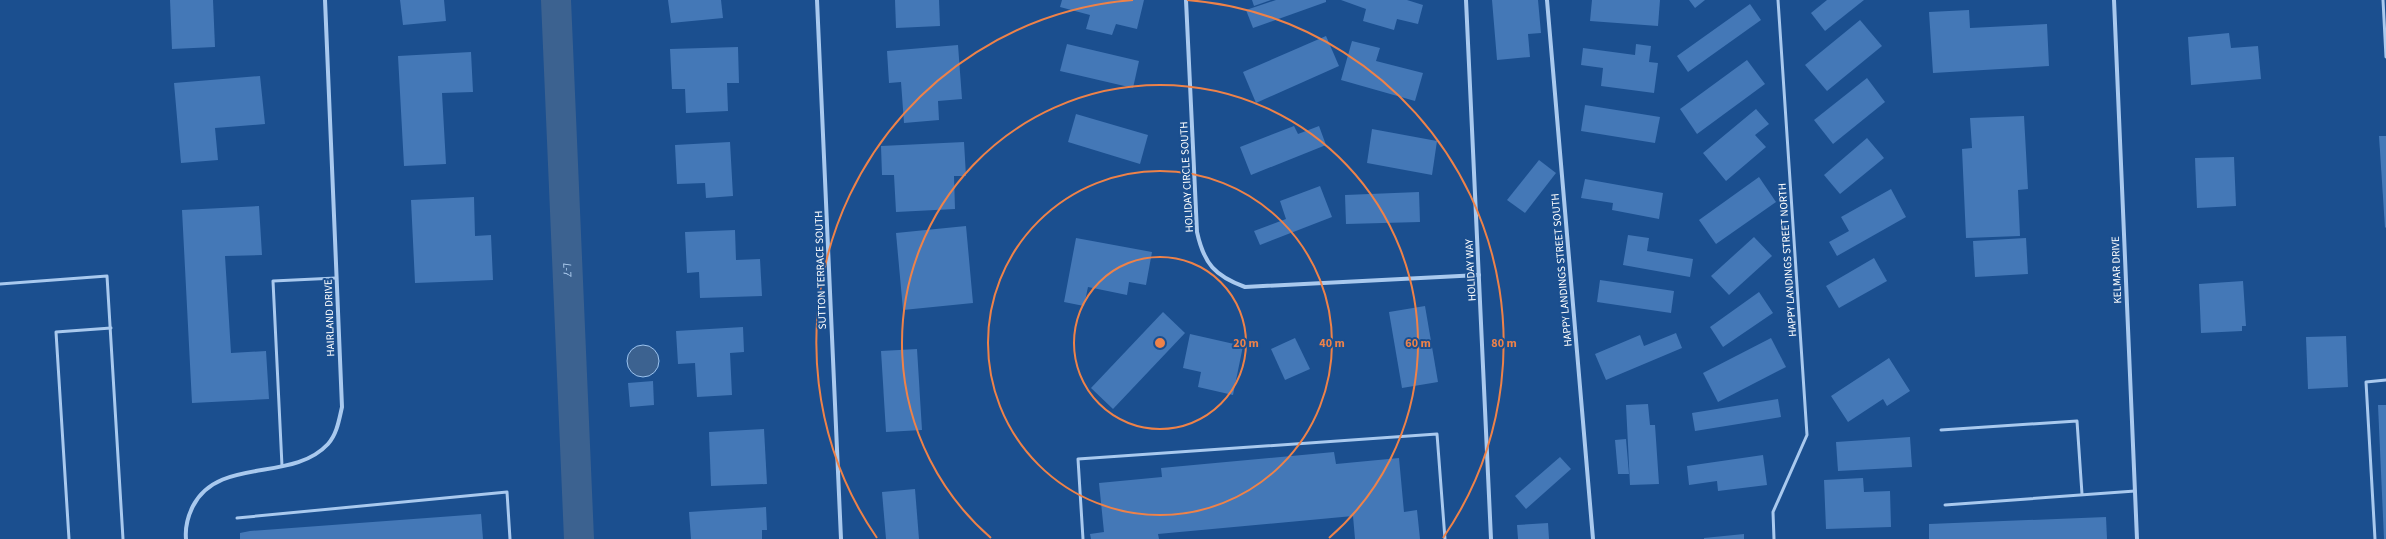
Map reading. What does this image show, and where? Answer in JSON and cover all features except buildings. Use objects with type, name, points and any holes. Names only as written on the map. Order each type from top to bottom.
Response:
[{"type":"street","name":"HAIRLAND DRIVE","points":[[186,539],[188,516],[198,498],[212,484],[230,476],[282,466],[313,456],[328,444],[338,427],[342,407],[325,0]]},
{"type":"street","name":"SUTTON TERRACE SOUTH","points":[[817,0],[841,539]]},
{"type":"street","name":"HOLIDAY CIRCLE SOUTH","points":[[1186,0],[1197,232],[1201,251],[1211,268],[1227,280],[1246,287],[1479,276]]},
{"type":"street","name":"HOLIDAY WAY","points":[[1466,0],[1491,539]]},
{"type":"street","name":"HAPPY LANDINGS STREET SOUTH","points":[[1547,0],[1593,539]]},
{"type":"street","name":"KELMAR DRIVE","points":[[2114,0],[2137,539]]},
{"type":"lane","name":"HAPPY LANDINGS STREET NORTH","points":[[1774,539],[1773,512],[1807,435],[1778,0]]},
{"type":"lane","points":[[2383,0],[2386,57]]},
{"type":"lane","points":[[0,284],[107,276],[123,539]]},
{"type":"lane","points":[[282,466],[273,281],[336,278]]},
{"type":"lane","points":[[69,539],[56,332],[111,328]]},
{"type":"lane","points":[[2375,539],[2366,382],[2386,380]]},
{"type":"lane","points":[[1941,430],[2077,421],[2082,494]]},
{"type":"lane","points":[[1083,539],[1078,459],[1437,434],[1445,539]]},
{"type":"lane","points":[[1945,505],[2135,491]]},
{"type":"lane","points":[[237,518],[507,492],[510,539]]},
{"type":"water","points":[[643,345],[652,348],[656,352],[659,361],[656,370],[652,374],[643,377],[634,374],[630,370],[627,361],[630,352],[634,348]]},
{"type":"waterway","name":"L-7","points":[[556,0],[579,539]]}]
